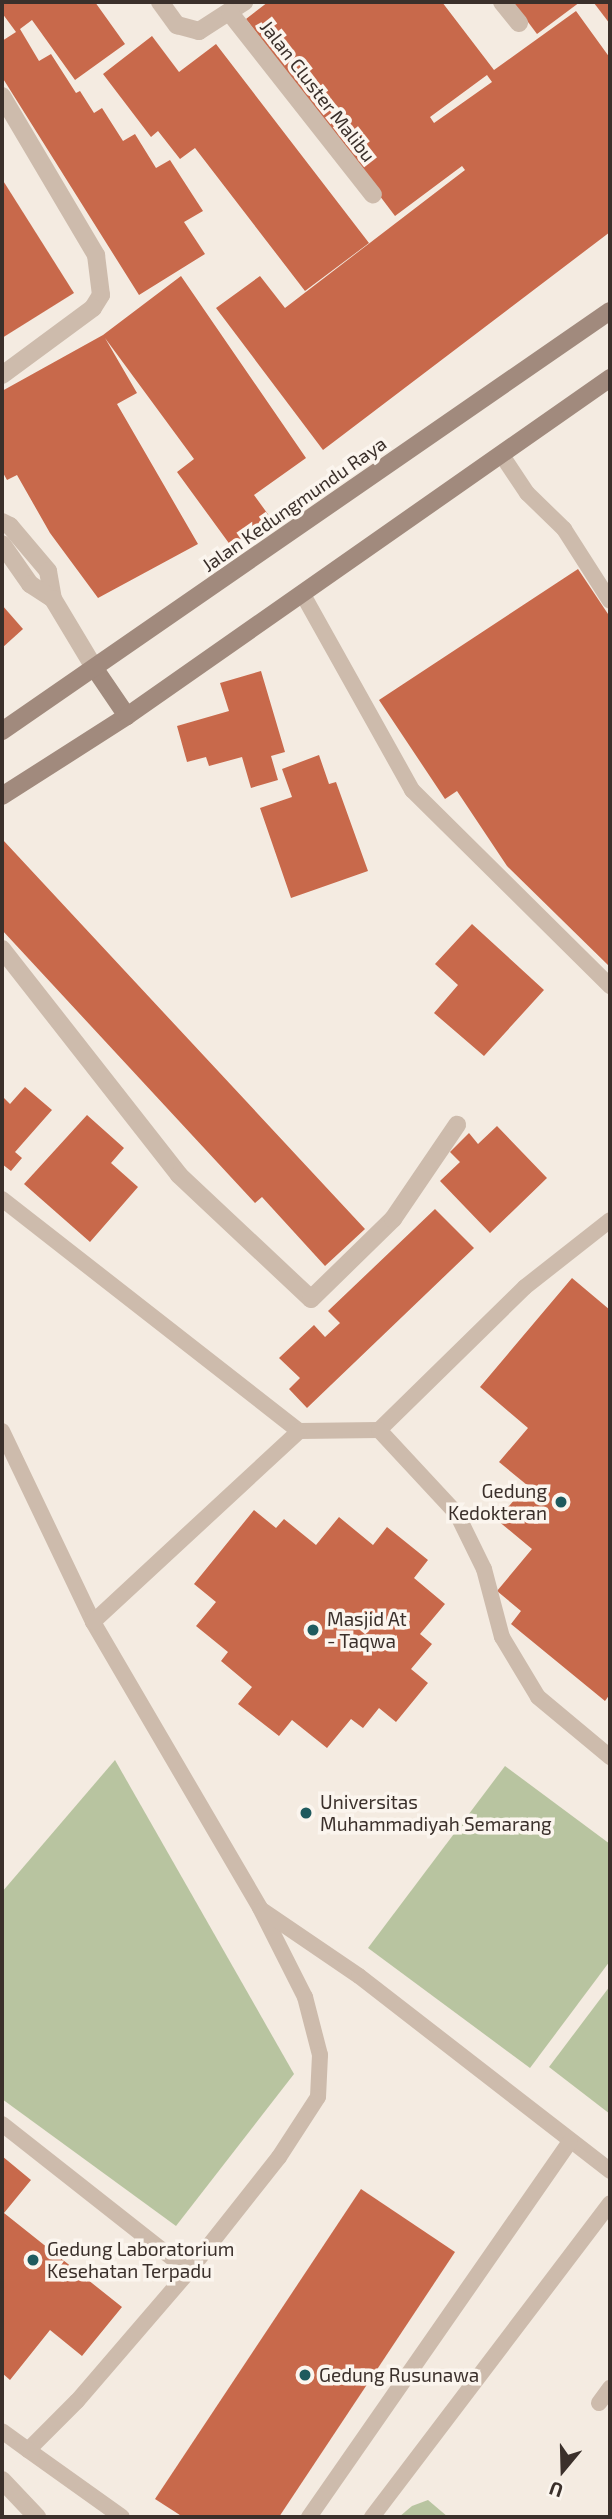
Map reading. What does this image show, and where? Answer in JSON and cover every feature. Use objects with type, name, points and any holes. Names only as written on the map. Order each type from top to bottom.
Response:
[{"type":"main road","name":"Jalan Kedungmundu Raya","points":[[3,728],[95,669],[610,311]]},
{"type":"main road","points":[[2,796],[127,716],[610,379]]},
{"type":"main road","points":[[95,669],[127,716]]},
{"type":"street","name":"Jalan Cluster Malibu","points":[[160,2],[177,25],[187,30],[199,31],[237,7],[373,195]]},
{"type":"street","points":[[502,2],[519,23]]},
{"type":"street","points":[[2,96],[96,255],[101,295],[93,308],[2,375]]},
{"type":"street","points":[[2,522],[10,526],[48,571],[53,599],[95,669]]},
{"type":"street","points":[[2,544],[30,584],[53,599]]},
{"type":"street","points":[[2,949],[179,1175],[311,1299],[393,1219],[457,1125]]},
{"type":"street","points":[[2,2480],[37,2517]]},
{"type":"lane","points":[[501,454],[527,493],[564,529],[610,601]]},
{"type":"lane","points":[[302,593],[412,790],[610,986]]},
{"type":"lane","points":[[2,1199],[299,1431],[379,1430],[525,1287],[610,1220]]},
{"type":"lane","points":[[379,1430],[457,1514],[484,1569],[502,1636],[538,1697],[610,1756]]},
{"type":"lane","points":[[2,1431],[93,1622],[260,1908],[305,1997],[320,2055],[318,2097],[279,2157],[189,2271],[77,2401],[28,2450]]},
{"type":"lane","points":[[93,1622],[299,1431]]},
{"type":"lane","points":[[260,1908],[359,1976],[610,2171]]},
{"type":"lane","points":[[2,2124],[189,2271]]},
{"type":"lane","points":[[309,2517],[570,2142]]},
{"type":"lane","points":[[372,2517],[610,2203]]},
{"type":"lane","points":[[599,2403],[610,2388]]},
{"type":"lane","points":[[2,2431],[122,2517]]},
{"type":"green space","points":[[115,1760],[294,2074],[176,2226],[2,2099],[2,1892]]},
{"type":"green space","points":[[505,1766],[610,1844],[610,1961],[530,2068],[368,1948]]},
{"type":"green space","points":[[610,1986],[610,2114],[549,2067]]},
{"type":"green space","points":[[428,2500],[448,2517],[399,2517],[412,2506]]},
{"type":"building","points":[[2,2],[95,2],[125,44],[75,80],[32,20],[20,29],[39,61],[51,54],[76,93],[80,91],[94,113],[102,108],[123,141],[135,134],[156,168],[170,160],[203,211],[184,222],[205,254],[139,295],[2,77],[2,41],[16,32],[2,13]]},
{"type":"building","points":[[268,2],[442,2],[494,70],[576,11],[610,58],[610,232],[323,450],[216,308],[260,276],[285,308],[465,170],[462,166],[395,216],[246,19]],"holes":[[[487,75],[492,82],[434,123],[430,117]]]},
{"type":"building","points":[[513,2],[580,2],[537,34]]},
{"type":"building","points":[[610,2],[610,24],[594,3]]},
{"type":"building","points":[[152,36],[179,72],[216,44],[369,243],[305,291],[195,148],[180,159],[158,131],[151,137],[103,74]]},
{"type":"building","points":[[2,179],[74,293],[2,338]]},
{"type":"building","points":[[181,276],[306,458],[254,495],[270,517],[231,546],[177,472],[194,459],[105,338],[137,393],[117,404],[198,544],[98,598],[50,533],[17,475],[7,480],[2,471],[2,391],[103,335]]},
{"type":"building","points":[[578,569],[610,617],[610,967],[507,866],[457,791],[445,799],[379,700]]},
{"type":"building","points":[[2,605],[23,629],[2,648]]},
{"type":"building","points":[[261,671],[285,752],[271,756],[278,780],[251,788],[242,757],[209,766],[206,757],[187,762],[177,726],[229,711],[220,683]]},
{"type":"building","points":[[319,755],[329,784],[336,782],[368,871],[291,898],[260,808],[292,797],[282,769]]},
{"type":"building","points":[[3,840],[365,1229],[325,1266],[262,1197],[255,1203],[2,930]]},
{"type":"building","points":[[472,924],[544,990],[484,1056],[434,1013],[458,985],[435,964]]},
{"type":"building","points":[[25,1087],[52,1110],[15,1152],[22,1158],[11,1171],[2,1164],[2,1096],[10,1104]]},
{"type":"building","points":[[87,1115],[124,1148],[111,1163],[138,1187],[90,1242],[24,1184]]},
{"type":"building","points":[[497,1126],[547,1178],[490,1233],[440,1181],[460,1162],[450,1152],[469,1133],[478,1144]]},
{"type":"building","points":[[435,1209],[474,1248],[307,1408],[289,1389],[300,1378],[279,1358],[314,1325],[325,1337],[340,1323],[328,1311]]},
{"type":"building","name":"Gedung Kedokteran","points":[[572,1278],[610,1310],[610,1694],[605,1701],[511,1624],[521,1611],[497,1591],[532,1549],[497,1520],[527,1485],[499,1462],[528,1428],[480,1387]]},
{"type":"building","name":"Masjid At - Taqwa","points":[[254,1510],[276,1528],[284,1519],[316,1545],[339,1517],[373,1545],[387,1527],[428,1560],[414,1578],[445,1604],[420,1634],[432,1644],[411,1669],[428,1683],[396,1722],[379,1708],[363,1728],[351,1719],[327,1748],[292,1720],[279,1736],[238,1704],[252,1687],[221,1661],[228,1652],[196,1626],[216,1602],[194,1584]]},
{"type":"building","name":"Gedung Laboratorium Kesehatan Terpadu","points":[[2,2156],[31,2180],[4,2213],[122,2307],[82,2356],[50,2330],[10,2380],[2,2373]]},
{"type":"building","name":"Gedung Rusunawa","points":[[361,2189],[455,2252],[279,2517],[183,2517],[155,2499]]},
{"type":"place","name":"Gedung Kedokteran","points":[[561,1502]]},
{"type":"place","name":"Masjid At - Taqwa","points":[[313,1630]]},
{"type":"place","name":"Universitas Muhammadiyah Semarang","points":[[306,1813]]},
{"type":"place","name":"Gedung Laboratorium Kesehatan Terpadu","points":[[33,2260]]},
{"type":"place","name":"Gedung Rusunawa","points":[[305,2375]]}]
